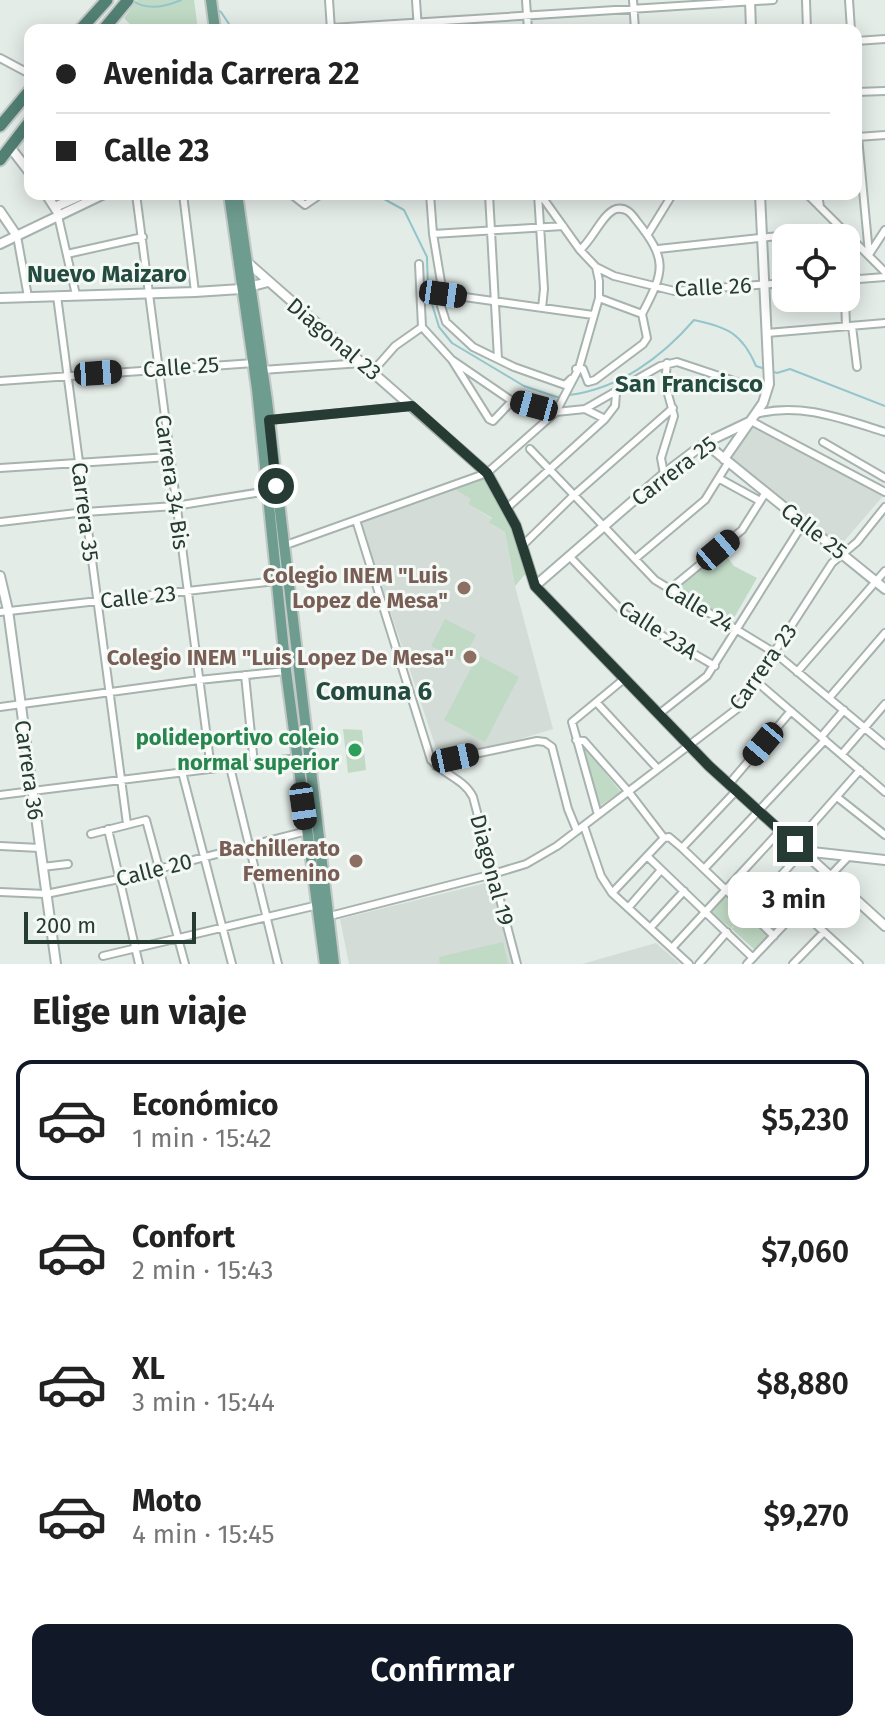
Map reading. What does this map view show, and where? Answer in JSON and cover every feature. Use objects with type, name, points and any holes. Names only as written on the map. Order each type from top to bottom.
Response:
[{"type":"highway","points":[[84,24],[100,0]]},
{"type":"highway","points":[[105,24],[120,0]]},
{"type":"highway","points":[[106,24],[127,0]]},
{"type":"highway","points":[[0,126],[24,97]]},
{"type":"highway","points":[[0,160],[24,129]]},
{"type":"main road","points":[[208,4],[213,24]]},
{"type":"main road","points":[[230,200],[263,371],[325,964]]},
{"type":"main road","points":[[238,200],[286,671],[307,831],[321,904]]},
{"type":"main road","points":[[322,918],[334,964]]},
{"type":"street","points":[[329,0],[331,24]]},
{"type":"street","points":[[416,0],[418,24]]},
{"type":"street","points":[[526,0],[528,24]]},
{"type":"street","points":[[633,0],[635,24]]},
{"type":"street","points":[[440,24],[773,0]]},
{"type":"street","points":[[806,0],[807,24]]},
{"type":"street","points":[[849,0],[851,24]]},
{"type":"street","points":[[750,1],[751,24]]},
{"type":"street","points":[[862,41],[885,39]]},
{"type":"street","points":[[0,58],[24,71]]},
{"type":"street","points":[[862,92],[885,91]]},
{"type":"street","points":[[862,137],[885,135]]},
{"type":"street","points":[[10,147],[24,165]]},
{"type":"street","points":[[862,186],[869,255]]},
{"type":"street","points":[[50,200],[57,212],[76,295]]},
{"type":"street","points":[[0,244],[75,200]]},
{"type":"street","points":[[57,212],[88,200]]},
{"type":"street","name":"Carrera 34 Bis","points":[[137,200],[211,769]]},
{"type":"street","points":[[184,200],[195,292]]},
{"type":"street","points":[[430,200],[443,294],[441,306],[446,322],[462,339],[498,359],[559,382],[568,384],[579,368]]},
{"type":"street","points":[[489,200],[498,359]]},
{"type":"street","points":[[539,200],[544,289],[542,308]]},
{"type":"street","points":[[283,546],[487,473],[556,412],[579,368],[599,298],[596,267],[544,200]]},
{"type":"street","points":[[648,234],[669,200]]},
{"type":"street","points":[[635,559],[705,500],[720,479],[726,461],[767,392],[770,374],[760,200]]},
{"type":"street","points":[[813,200],[838,224]]},
{"type":"street","points":[[819,200],[820,207]]},
{"type":"street","points":[[579,368],[583,369],[588,382],[595,380],[647,338],[642,314],[656,288],[661,265],[658,249],[624,209],[606,215],[591,241],[580,250]]},
{"type":"street","points":[[0,211],[17,236],[28,297]]},
{"type":"street","points":[[433,234],[563,226]]},
{"type":"street","points":[[869,255],[885,230]]},
{"type":"street","points":[[67,254],[143,237]]},
{"type":"street","points":[[658,249],[772,237]]},
{"type":"street","points":[[860,246],[885,274]]},
{"type":"street","name":"Diagonal 23","points":[[246,262],[487,473],[523,545],[535,586]]},
{"type":"street","points":[[419,264],[422,327],[452,360],[489,419],[493,421],[512,401]]},
{"type":"street","name":"Calle 26","points":[[596,267],[614,276],[683,292],[772,284]]},
{"type":"street","points":[[860,278],[885,274]]},
{"type":"street","name":"Diagonal 23","points":[[245,288],[268,282]]},
{"type":"street","points":[[0,298],[245,288]]},
{"type":"street","points":[[443,294],[593,315]]},
{"type":"street","name":"Carrera 35","points":[[57,296],[127,824]]},
{"type":"street","points":[[599,298],[642,314]]},
{"type":"street","points":[[847,312],[857,367]]},
{"type":"street","points":[[767,333],[885,323]]},
{"type":"street","points":[[373,371],[395,346],[422,327]]},
{"type":"street","points":[[452,360],[512,401],[556,412],[585,409],[667,363],[683,363],[767,392]]},
{"type":"street","points":[[253,363],[263,371],[362,363]]},
{"type":"street","name":"Calle 25","points":[[0,381],[253,363]]},
{"type":"street","points":[[664,474],[661,458],[673,424],[673,408],[665,383],[667,363]]},
{"type":"street","points":[[507,508],[605,419],[615,406],[616,393]]},
{"type":"street","points":[[269,420],[412,406]]},
{"type":"street","points":[[523,545],[573,496],[673,408]]},
{"type":"street","points":[[585,409],[605,419]]},
{"type":"street","points":[[754,417],[772,410],[804,409],[885,432]]},
{"type":"street","points":[[754,417],[885,492]]},
{"type":"street","name":"Carrera 25","points":[[535,586],[664,474],[705,443],[754,417]]},
{"type":"street","points":[[823,442],[885,478]]},
{"type":"street","name":"Calle 25","points":[[705,443],[885,589]]},
{"type":"street","name":"Calle 24","points":[[530,449],[655,580],[775,653],[885,745]]},
{"type":"street","points":[[838,467],[847,455]]},
{"type":"street","points":[[0,468],[169,457]]},
{"type":"street","name":"Calle 25","points":[[720,479],[760,501]]},
{"type":"street","points":[[0,522],[175,506],[268,491]]},
{"type":"street","points":[[670,589],[742,530],[766,492]]},
{"type":"street","name":"Carrera 23","points":[[322,918],[493,874],[536,858],[584,826],[733,713],[757,682],[832,563],[857,542],[885,507]]},
{"type":"street","points":[[356,520],[431,760],[436,766],[455,758],[545,742],[552,747],[577,831]]},
{"type":"street","points":[[659,714],[703,681],[715,666],[804,522]]},
{"type":"street","name":"Calle 23A","points":[[570,557],[625,614],[715,666]]},
{"type":"street","points":[[797,672],[885,571]]},
{"type":"street","name":"Carrera 36","points":[[0,576],[56,964]]},
{"type":"street","name":"Calle 23","points":[[4,611],[276,581]]},
{"type":"street","points":[[535,586],[733,788],[885,926]]},
{"type":"street","points":[[829,698],[885,633]]},
{"type":"street","points":[[0,707],[286,671]]},
{"type":"street","points":[[245,675],[254,764]]},
{"type":"street","points":[[598,815],[572,722],[624,679]]},
{"type":"street","points":[[757,682],[885,792]]},
{"type":"street","points":[[597,703],[658,769]]},
{"type":"street","points":[[842,754],[885,704]]},
{"type":"street","points":[[704,869],[759,812],[823,739],[844,710]]},
{"type":"street","points":[[682,848],[733,788],[791,711]]},
{"type":"street","points":[[576,740],[584,741],[664,838]]},
{"type":"street","points":[[0,795],[297,758]]},
{"type":"street","name":"Diagonal 19","points":[[436,766],[468,787],[473,797],[517,964]]},
{"type":"street","points":[[230,767],[278,964]]},
{"type":"street","points":[[748,912],[860,770]]},
{"type":"street","points":[[182,772],[232,964]]},
{"type":"street","points":[[837,797],[885,835]]},
{"type":"street","points":[[91,834],[146,820],[185,964]]},
{"type":"street","points":[[584,826],[598,870],[612,893],[689,964]]},
{"type":"street","points":[[108,829],[139,964]]},
{"type":"street","name":"Calle 20","points":[[0,892],[46,894],[119,879],[307,831]]},
{"type":"street","points":[[672,948],[780,831]]},
{"type":"street","points":[[612,893],[664,838],[669,837],[774,936]]},
{"type":"street","points":[[0,846],[40,848]]},
{"type":"street","points":[[799,848],[885,860]]},
{"type":"street","points":[[647,856],[727,932],[749,962],[848,857]]},
{"type":"street","points":[[42,867],[68,864]]},
{"type":"street","points":[[628,908],[661,870]]},
{"type":"street","points":[[650,928],[684,891]]},
{"type":"street","points":[[103,956],[321,904]]},
{"type":"street","points":[[799,909],[859,964]]},
{"type":"street","points":[[699,964],[727,932]]},
{"type":"street","points":[[793,964],[824,932]]},
{"type":"shaded area","points":[[752,424],[883,496],[840,546],[727,457]]},
{"type":"shaded area","name":"Colegio INEM \"Luis Lopez De Mesa\"","points":[[454,489],[472,499],[468,504],[492,519],[490,524],[505,532],[515,586],[553,729],[441,763],[360,521]]},
{"type":"shaded area","points":[[490,882],[513,964],[349,964],[340,919]]},
{"type":"shaded area","points":[[656,943],[680,964],[582,964]]},
{"type":"green space","points":[[137,0],[194,0],[197,24],[130,24],[124,18]]},
{"type":"green space","points":[[484,477],[505,509],[525,558],[528,571],[515,586],[505,532],[489,523],[492,518],[468,504],[471,499],[454,489]]},
{"type":"green space","points":[[722,550],[734,566],[757,578],[731,623],[677,589]]},
{"type":"green space","points":[[445,619],[476,635],[462,662],[431,646]]},
{"type":"green space","points":[[478,655],[519,677],[485,742],[444,720]]},
{"type":"green space","name":"polideportivo coleio normal superior","points":[[343,729],[362,730],[366,770],[348,773]]},
{"type":"green space","points":[[580,747],[584,747],[621,792],[597,808]]},
{"type":"green space","points":[[725,892],[773,936],[757,952],[732,929],[734,925],[731,928],[709,911]]},
{"type":"green space","points":[[503,942],[508,964],[440,964],[439,957]]},
{"type":"waterway","points":[[133,1],[157,7],[181,0]]},
{"type":"waterway","points":[[216,9],[229,24]]},
{"type":"waterway","points":[[386,200],[404,210],[427,257],[428,291],[439,327],[452,343],[524,386],[557,397],[563,396]]},
{"type":"waterway","points":[[569,395],[605,386],[638,369],[668,346],[694,320],[732,333],[745,346],[756,366],[765,369]]},
{"type":"waterway","points":[[771,371],[777,373],[790,369],[885,406]]},
{"type":"place","name":"Colegio INEM \"Luis Lopez de Mesa\"","points":[[464,588]]},
{"type":"place","name":"Colegio INEM \"Luis Lopez De Mesa\"","points":[[470,657]]},
{"type":"place","name":"polideportivo coleio normal superior","points":[[355,750]]},
{"type":"place","name":"Bachillerato Femenino","points":[[356,861]]},
{"type":"district","name":"Nuevo Maizaro","points":[[107,274]]},
{"type":"district","name":"San Francisco","points":[[689,384]]},
{"type":"district","name":"Comuna 6","points":[[374,691]]},
{"type":"route","points":[[276,486],[269,420],[412,406],[487,473],[516,526],[535,586],[709,766],[795,844]]}]
